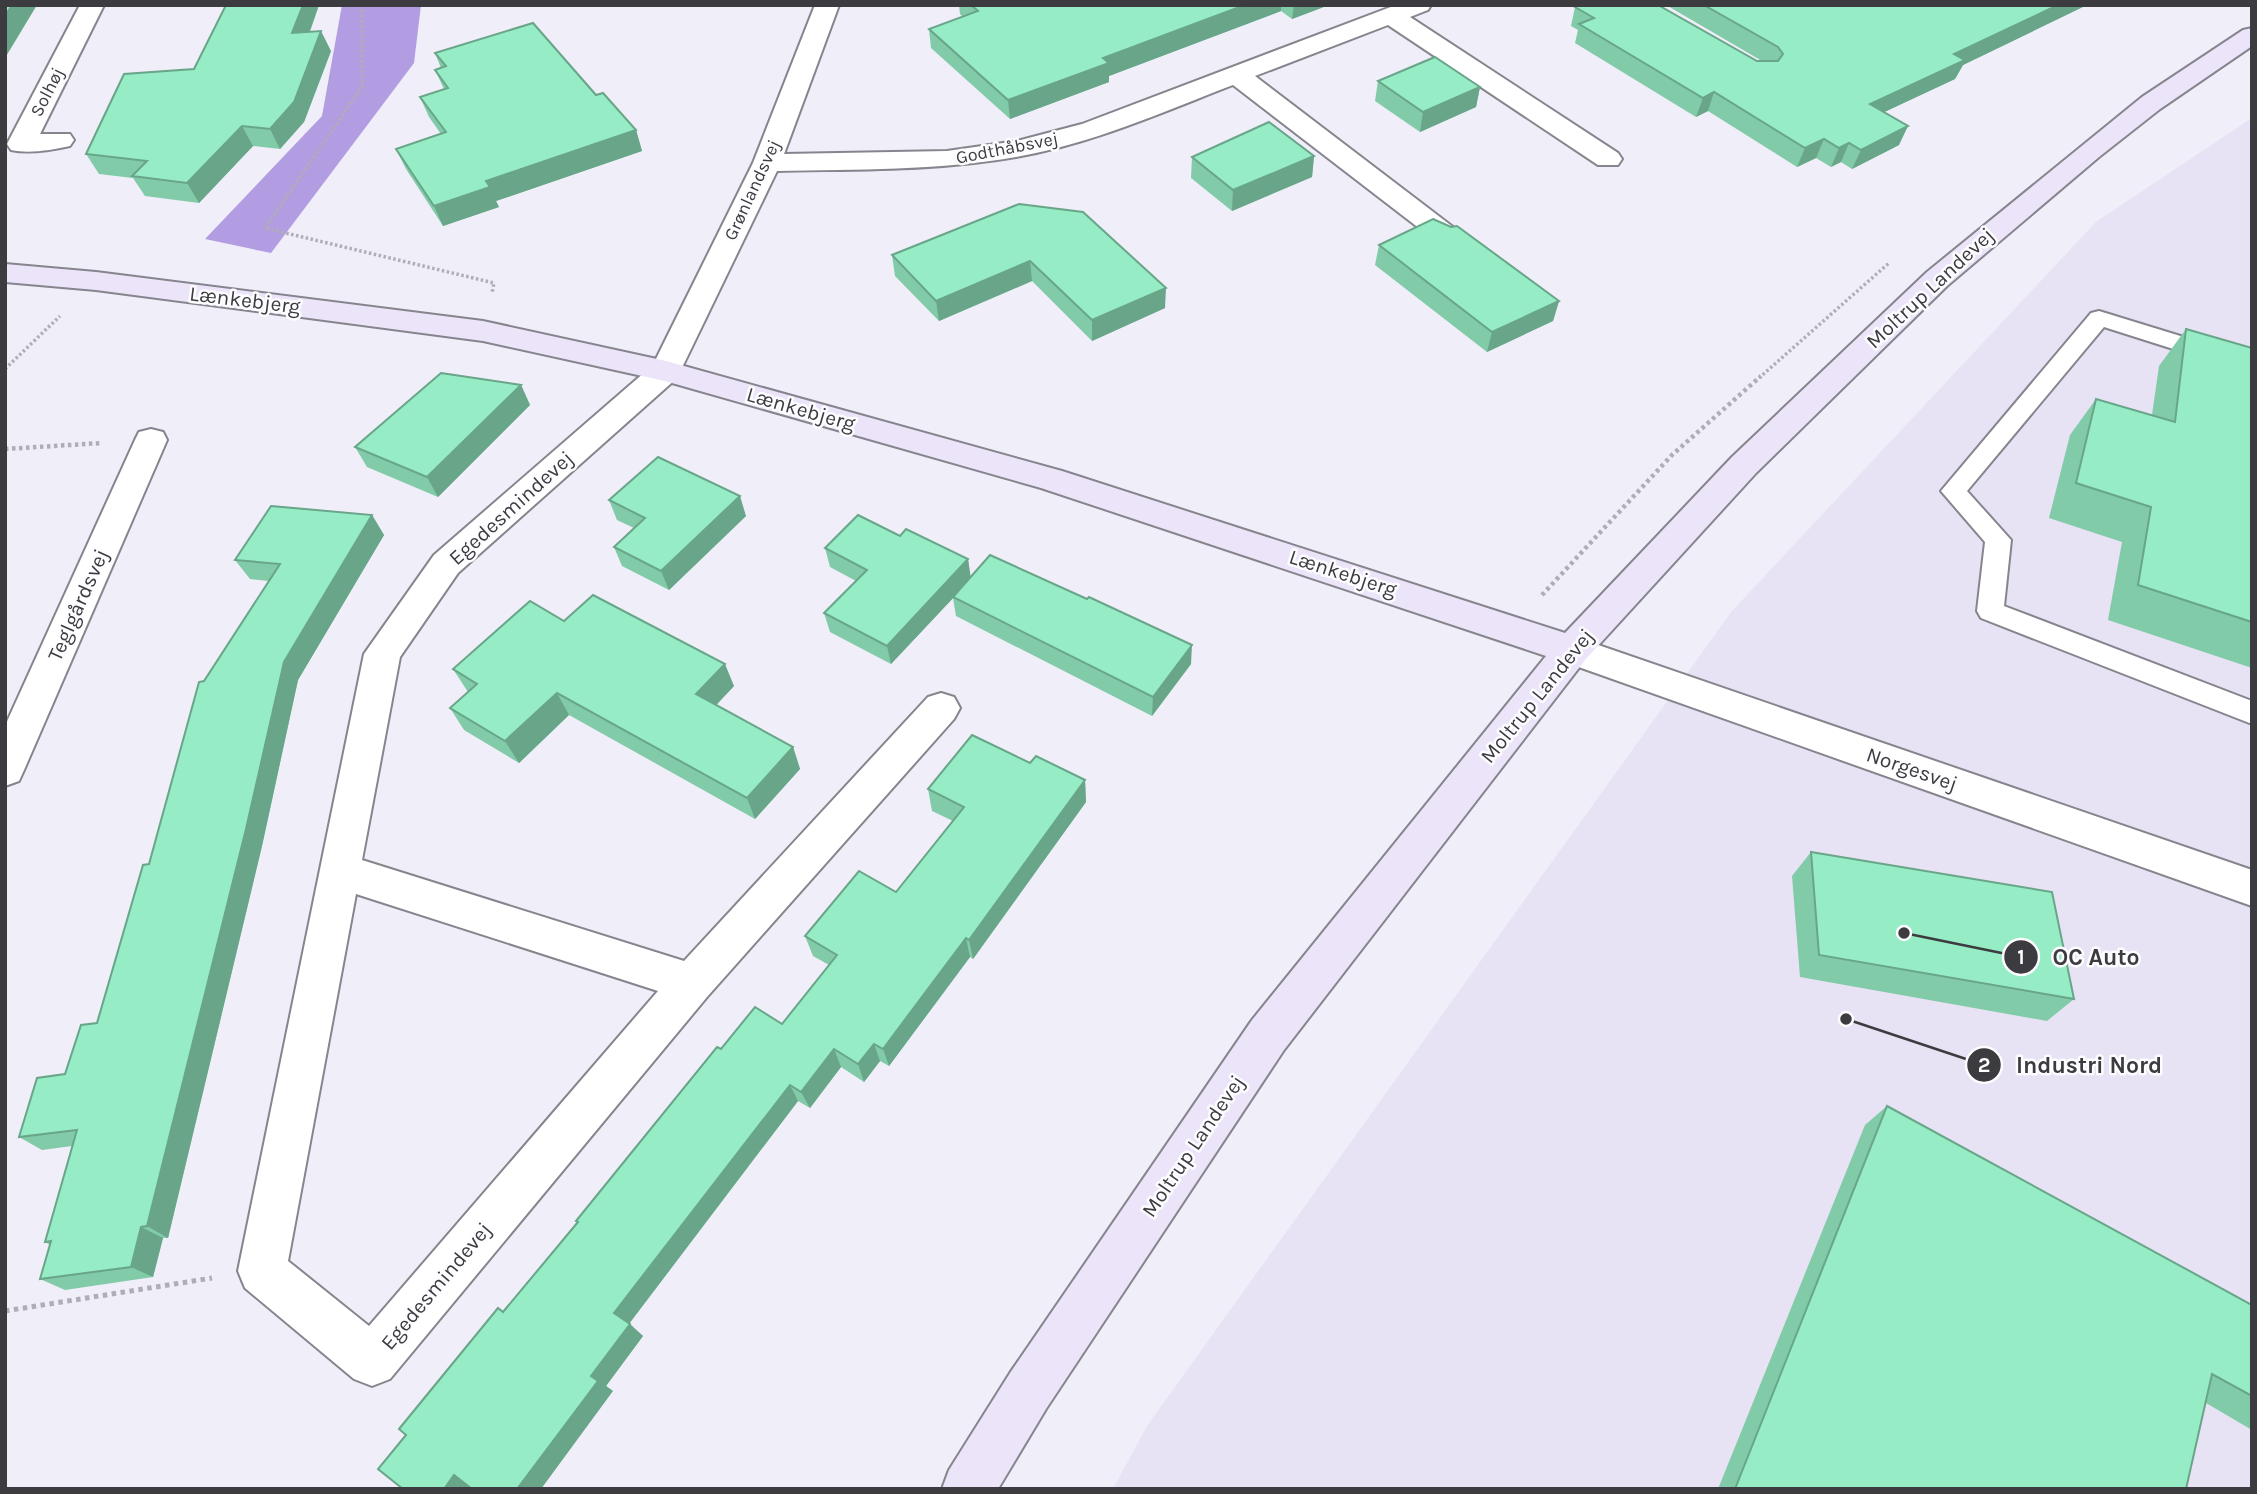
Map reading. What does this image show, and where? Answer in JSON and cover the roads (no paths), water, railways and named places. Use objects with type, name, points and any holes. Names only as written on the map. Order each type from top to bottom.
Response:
[{"type":"street","name":"Solhøj","points":[[60,140],[20,144],[92,5]]},
{"type":"street","name":"Grønlandsvej","points":[[666,371],[766,163],[827,5]]},
{"type":"street","name":"Godthåbsvej","points":[[766,163],[947,159],[1018,149],[1091,130],[1419,5]]},
{"type":"street","points":[[1391,16],[1608,159]]},
{"type":"street","name":"Moltrup Landevej","points":[[968,1489],[1028,1391],[1268,1035],[1572,650],[1744,465],[1937,279],[2089,150],[2151,103],[2252,35]]},
{"type":"street","points":[[1237,75],[1447,236]]},
{"type":"street","name":"Lænkebjerg","points":[[5,273],[96,281],[483,331],[666,371],[1050,479],[1572,650]]},
{"type":"street","name":"Egedesmindevej","points":[[666,371],[446,564],[382,654],[262,1271],[372,1361],[691,983],[941,708]]},
{"type":"street","name":"Teglgårdsvej","points":[[5,770],[151,440]]},
{"type":"street","name":"Norgesvej","points":[[1572,650],[2252,887]]},
{"type":"street","points":[[340,871],[691,983]]},
{"type":"lane","points":[[2252,366],[2099,318],[1953,491],[1998,540],[1990,611],[2252,713]]},
{"type":"place","name":"OC Auto","points":[[1904,933]]},
{"type":"place","name":"Industri Nord","points":[[1846,1019]]}]
